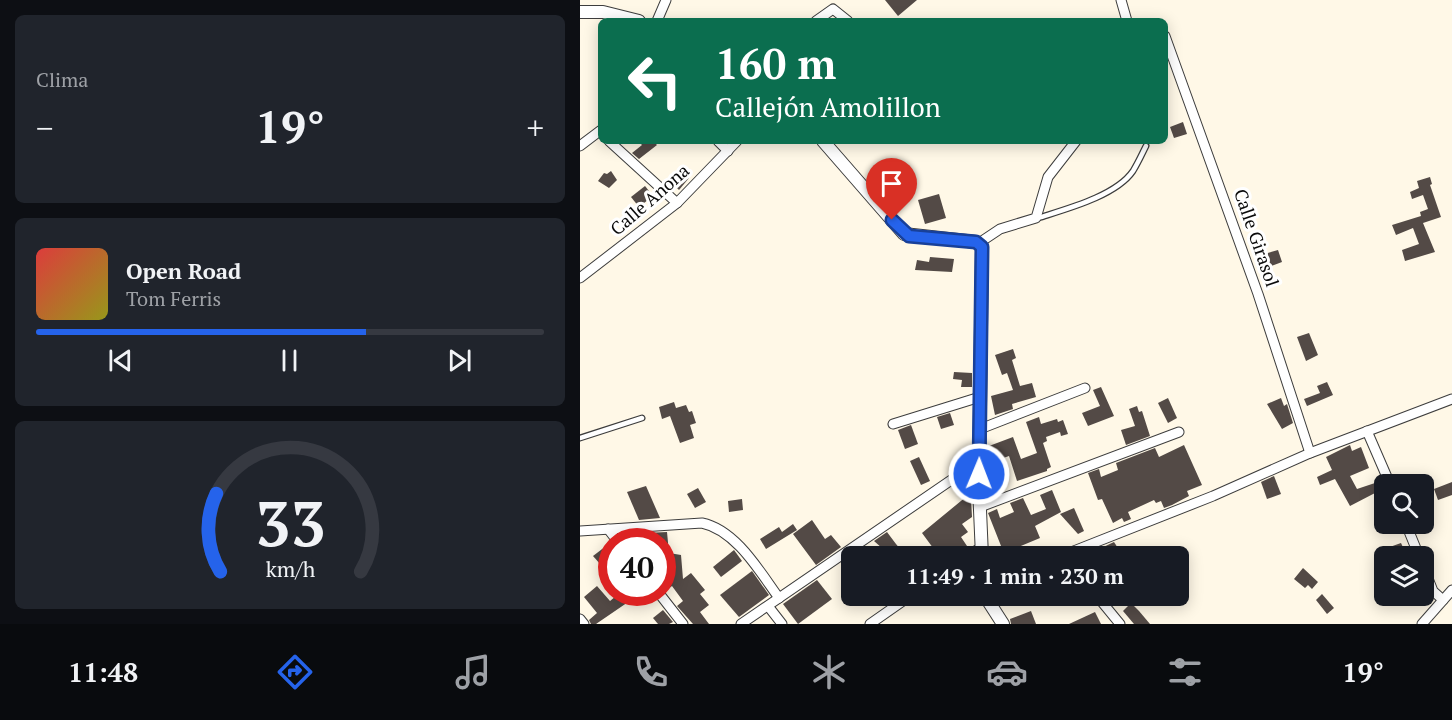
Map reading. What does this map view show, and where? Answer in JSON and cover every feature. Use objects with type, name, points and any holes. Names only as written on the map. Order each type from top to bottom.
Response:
[{"type":"street","points":[[657,18],[666,0]]},
{"type":"street","points":[[1122,0],[1126,18]]},
{"type":"street","points":[[820,18],[833,9],[844,18]]},
{"type":"street","points":[[580,12],[602,12],[627,18]]},
{"type":"street","name":"Calle Girasol","points":[[1168,44],[1258,294],[1310,453]]},
{"type":"street","points":[[580,146],[598,132]]},
{"type":"street","points":[[612,144],[677,203]]},
{"type":"street","points":[[721,144],[728,151]]},
{"type":"street","name":"Calle Anona","points":[[580,278],[677,203],[734,144]]},
{"type":"street","points":[[826,144],[904,234],[979,243],[1000,229],[1036,218],[1048,177],[1074,144]]},
{"type":"street","points":[[979,243],[982,247],[979,397],[982,546]]},
{"type":"street","points":[[980,429],[1085,388]]},
{"type":"street","points":[[893,424],[979,397]]},
{"type":"street","points":[[1088,546],[1213,496],[1310,453],[1452,399]]},
{"type":"street","points":[[1367,431],[1386,474]]},
{"type":"street","points":[[980,507],[1179,432]]},
{"type":"street","points":[[741,624],[979,461]]},
{"type":"street","points":[[624,528],[702,523],[713,525],[722,530],[755,566],[779,598]]},
{"type":"street","points":[[580,531],[598,530]]},
{"type":"street","points":[[1422,624],[1449,596],[1434,591]]},
{"type":"street","points":[[669,606],[683,624]]},
{"type":"street","points":[[768,606],[782,624]]},
{"type":"street","points":[[870,624],[896,606]]},
{"type":"street","points":[[991,606],[1003,624]]},
{"type":"street","points":[[1105,606],[1120,624]]},
{"type":"street","points":[[580,619],[584,624]]},
{"type":"lane","points":[[1036,218],[1090,200],[1112,188],[1132,173],[1146,146]]},
{"type":"lane","points":[[580,438],[642,418]]},
{"type":"building","points":[[885,0],[917,0],[898,16]]},
{"type":"building","points":[[1183,122],[1187,134],[1174,138],[1170,127]]},
{"type":"building","points":[[642,145],[657,145],[639,159],[632,153]]},
{"type":"building","points":[[679,169],[689,178],[679,190],[669,180]]},
{"type":"building","points":[[611,171],[617,180],[609,188],[598,181],[604,173]]},
{"type":"building","points":[[1430,177],[1432,184],[1430,185],[1441,217],[1423,223],[1435,252],[1405,261],[1402,250],[1419,244],[1413,228],[1396,235],[1392,225],[1421,216],[1420,212],[1428,209],[1423,195],[1412,199],[1410,192],[1419,188],[1417,181]]},
{"type":"building","points":[[645,186],[653,196],[639,207],[631,197]]},
{"type":"building","points":[[939,194],[946,218],[925,224],[918,200]]},
{"type":"building","points":[[1278,250],[1282,262],[1266,268],[1261,255]]},
{"type":"building","points":[[930,257],[954,259],[952,272],[915,270],[917,260],[929,262]]},
{"type":"building","points":[[1309,333],[1318,355],[1306,361],[1297,337]]},
{"type":"building","points":[[1013,349],[1016,358],[1012,360],[1020,386],[1032,383],[1036,397],[1012,404],[1013,409],[995,415],[991,396],[1013,390],[1007,373],[1002,375],[995,355]]},
{"type":"building","points":[[954,372],[972,373],[972,387],[961,387],[962,380],[953,379]]},
{"type":"building","points":[[1327,382],[1333,395],[1307,406],[1304,399],[1320,393],[1317,386]]},
{"type":"building","points":[[1101,387],[1114,416],[1088,426],[1082,413],[1100,406],[1093,390]]},
{"type":"building","points":[[1168,398],[1177,418],[1168,423],[1158,403]]},
{"type":"building","points":[[1281,398],[1284,406],[1287,404],[1293,423],[1282,429],[1267,404]]},
{"type":"building","points":[[674,402],[676,408],[686,405],[689,412],[692,411],[696,423],[690,425],[694,438],[680,443],[670,416],[662,419],[659,407]]},
{"type":"building","points":[[1137,406],[1139,412],[1142,411],[1150,436],[1126,445],[1121,430],[1135,426],[1129,409]]},
{"type":"building","points":[[950,413],[954,425],[941,429],[937,417]]},
{"type":"building","points":[[1039,417],[1041,424],[1057,419],[1058,422],[1063,420],[1068,434],[1061,436],[1060,432],[1046,437],[1047,441],[1043,443],[1051,467],[1047,471],[1017,481],[1009,456],[995,461],[989,446],[1013,437],[1021,459],[1037,453],[1026,422]]},
{"type":"building","points":[[911,425],[918,444],[905,449],[898,430]]},
{"type":"building","points":[[1184,445],[1202,485],[1187,491],[1189,496],[1172,505],[1164,508],[1161,501],[1156,503],[1154,500],[1128,512],[1131,519],[1124,522],[1122,518],[1113,523],[1102,499],[1098,500],[1088,473],[1099,469],[1101,477],[1118,470],[1116,463],[1155,448],[1159,457]]},
{"type":"building","points":[[1350,445],[1352,451],[1361,447],[1369,468],[1350,476],[1357,489],[1374,483],[1374,494],[1350,506],[1335,479],[1320,485],[1317,477],[1332,470],[1326,457]]},
{"type":"building","points":[[919,457],[930,481],[921,485],[910,461]]},
{"type":"building","points":[[1274,476],[1281,494],[1267,499],[1261,482]]},
{"type":"building","points":[[1452,482],[1452,495],[1438,500],[1434,489]]},
{"type":"building","points":[[646,486],[660,518],[639,520],[627,492]]},
{"type":"building","points":[[698,488],[706,502],[695,508],[687,494]]},
{"type":"building","points":[[1052,490],[1061,512],[1035,526],[1040,538],[1021,546],[1001,546],[988,513],[997,509],[1000,518],[1014,512],[1010,503],[1023,498],[1031,515],[1046,509],[1040,495]]},
{"type":"building","points":[[967,496],[971,499],[972,517],[962,524],[968,532],[961,537],[967,546],[932,546],[922,533]]},
{"type":"building","points":[[742,499],[743,510],[729,512],[728,501]]},
{"type":"building","points":[[1074,508],[1084,531],[1078,534],[1060,514]]},
{"type":"building","points":[[812,520],[825,539],[831,535],[841,547],[816,565],[793,534]]},
{"type":"building","points":[[793,524],[797,530],[766,549],[760,539],[779,527],[782,532]]},
{"type":"building","points":[[887,532],[898,546],[880,546],[874,541]]},
{"type":"building","points":[[734,550],[742,561],[721,577],[713,567]]},
{"type":"building","points":[[598,552],[598,562],[593,556]]},
{"type":"building","points":[[676,554],[681,555],[683,579],[691,573],[705,590],[700,594],[709,605],[700,612],[709,624],[693,624],[677,606],[683,601],[676,591]]},
{"type":"building","points":[[1303,568],[1318,582],[1312,589],[1308,585],[1305,588],[1294,579]]},
{"type":"building","points":[[752,571],[769,595],[739,617],[720,595]]},
{"type":"building","points":[[817,580],[832,599],[798,624],[783,604]]},
{"type":"building","points":[[597,586],[598,606],[622,606],[596,624],[591,624],[589,620],[597,613],[584,597]]},
{"type":"building","points":[[1322,594],[1334,608],[1327,614],[1316,600]]},
{"type":"building","points":[[1128,606],[1134,606],[1150,624],[1134,624],[1123,611]]},
{"type":"building","points":[[663,610],[673,622],[658,624],[653,618]]},
{"type":"building","points":[[1031,611],[1036,624],[1011,624],[1010,619]]},
{"type":"building","points":[[1095,612],[1101,624],[1069,624]]},
{"type":"route","points":[[892,220],[904,234],[909,236],[976,242],[982,247],[979,474]]}]
